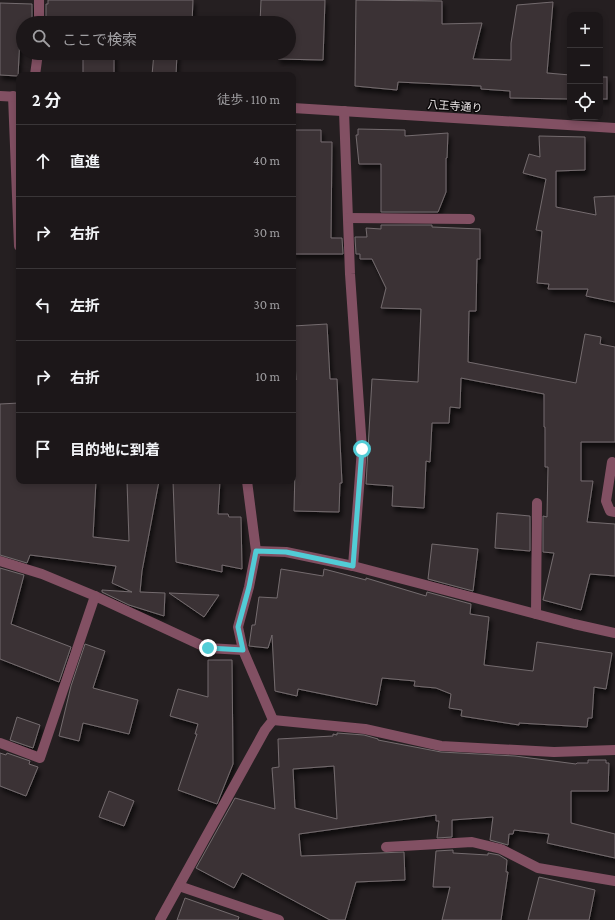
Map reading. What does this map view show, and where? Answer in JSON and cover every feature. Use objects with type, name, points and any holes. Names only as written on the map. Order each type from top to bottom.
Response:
[{"type":"street","points":[[39,0],[39,16]]},
{"type":"street","points":[[35,72],[37,60]]},
{"type":"street","points":[[0,96],[16,97]]},
{"type":"street","name":"八王寺通り","points":[[296,108],[615,128]]},
{"type":"street","points":[[344,111],[354,341],[362,449],[353,566]]},
{"type":"street","points":[[348,218],[470,219]]},
{"type":"street","points":[[612,462],[606,502],[610,511],[615,512]]},
{"type":"street","points":[[247,484],[256,551],[249,587],[238,627],[243,650],[273,720]]},
{"type":"street","points":[[536,614],[537,503]]},
{"type":"street","points":[[256,551],[286,552],[353,566],[615,633]]},
{"type":"street","points":[[0,561],[42,574],[95,596],[208,648],[243,650]]},
{"type":"street","points":[[0,743],[40,758],[95,596]]},
{"type":"street","points":[[273,720],[364,730],[441,746],[554,752],[615,750]]},
{"type":"street","points":[[160,920],[265,730],[273,720]]},
{"type":"street","points":[[386,847],[472,842],[501,849],[538,868],[615,881]]},
{"type":"street","points":[[179,886],[279,920]]},
{"type":"building","points":[[48,0],[193,0],[192,16],[46,16],[46,4],[48,4]]},
{"type":"building","points":[[261,0],[325,0],[323,60],[296,59],[296,16],[260,16]]},
{"type":"building","points":[[356,0],[442,1],[442,24],[482,23],[473,59],[511,60],[511,43],[517,5],[553,2],[547,73],[567,75],[567,99],[510,98],[510,91],[481,89],[481,86],[398,82],[397,90],[355,86]]},
{"type":"building","points":[[0,3],[32,4],[32,16],[16,16],[16,60],[19,60],[18,72],[16,72],[16,76],[0,75]]},
{"type":"building","points":[[83,60],[114,60],[114,72],[83,72]]},
{"type":"building","points":[[153,60],[177,60],[176,72],[152,72]]},
{"type":"building","points":[[603,77],[607,77],[607,99],[603,99]]},
{"type":"building","points":[[358,129],[405,130],[405,136],[448,133],[446,192],[438,212],[381,212],[381,164],[359,164],[356,135],[358,135]]},
{"type":"building","points":[[296,130],[321,130],[321,142],[332,142],[331,238],[342,238],[343,254],[296,254]]},
{"type":"building","points":[[539,136],[585,137],[585,170],[556,171],[556,207],[596,215],[594,197],[615,196],[615,302],[586,296],[588,289],[548,289],[549,284],[537,283],[542,231],[536,230],[546,179],[523,173],[529,154],[540,157]]},
{"type":"building","points":[[381,225],[432,225],[432,227],[480,229],[480,259],[477,259],[476,311],[469,311],[468,362],[576,383],[585,334],[601,337],[600,344],[615,347],[615,442],[581,442],[581,481],[593,481],[587,522],[615,524],[615,576],[590,574],[581,610],[543,600],[554,553],[543,552],[543,516],[547,517],[548,467],[545,467],[544,394],[461,378],[460,408],[450,407],[449,423],[432,423],[430,462],[426,461],[424,508],[392,506],[393,486],[366,484],[372,379],[418,382],[421,309],[381,308],[386,288],[372,259],[360,259],[360,254],[356,254],[355,237],[367,237],[366,228],[381,229]]},
{"type":"building","points":[[327,324],[330,379],[337,379],[342,483],[340,483],[339,512],[294,511],[295,484],[296,484],[296,326]]},
{"type":"building","points":[[16,403],[16,484],[96,484],[93,537],[129,541],[127,484],[158,484],[142,571],[140,592],[165,593],[164,616],[129,605],[102,592],[102,590],[132,592],[112,583],[116,566],[30,555],[27,563],[0,555],[0,404]]},
{"type":"building","points":[[173,484],[220,484],[218,514],[228,514],[229,517],[241,517],[242,569],[222,565],[222,572],[176,562]]},
{"type":"building","points":[[497,513],[530,516],[530,551],[495,548]]},
{"type":"building","points":[[432,544],[478,549],[473,591],[428,579]]},
{"type":"building","points":[[0,568],[24,575],[11,624],[71,647],[59,682],[0,659]]},
{"type":"building","points":[[281,569],[323,576],[324,569],[366,580],[366,578],[426,596],[427,592],[471,604],[470,614],[489,617],[484,665],[533,671],[537,642],[612,653],[606,689],[594,687],[592,718],[588,718],[587,727],[519,723],[519,725],[461,716],[462,710],[449,708],[451,694],[436,688],[414,686],[415,681],[382,678],[377,705],[298,689],[297,696],[275,691],[272,635],[268,648],[249,646],[252,625],[255,625],[259,597],[277,598]]},
{"type":"building","points":[[169,593],[219,595],[204,617]]},
{"type":"building","points":[[85,644],[105,651],[93,688],[138,700],[129,734],[83,723],[79,741],[59,736],[71,686]]},
{"type":"building","points":[[208,660],[232,660],[233,764],[217,804],[178,790],[197,734],[195,734],[198,724],[170,716],[178,689],[208,697]]},
{"type":"building","points":[[17,717],[40,725],[33,748],[10,740]]},
{"type":"building","points":[[337,733],[364,735],[378,740],[441,752],[515,756],[576,764],[588,763],[588,760],[606,760],[606,763],[609,763],[608,791],[571,791],[571,823],[615,834],[615,858],[547,843],[549,834],[514,830],[513,834],[509,834],[508,845],[490,840],[493,817],[452,820],[452,837],[437,838],[439,821],[436,821],[436,815],[299,834],[301,856],[404,852],[405,880],[356,882],[345,920],[330,920],[242,873],[234,888],[196,868],[235,798],[275,809],[272,768],[279,767],[278,739],[333,736],[333,734],[337,735]],"holes":[[[334,766],[337,819],[295,808],[293,769]]]},
{"type":"building","points":[[0,753],[6,755],[7,753],[30,761],[29,764],[38,767],[26,796],[0,786]]},
{"type":"building","points":[[109,791],[134,801],[124,826],[99,817]]},
{"type":"building","points":[[453,850],[453,853],[488,855],[488,853],[499,855],[507,860],[506,872],[508,872],[501,920],[442,920],[450,887],[433,887],[436,851]]},
{"type":"building","points":[[539,877],[595,890],[589,920],[528,920]]},
{"type":"building","points":[[185,898],[239,917],[238,920],[177,920]]},
{"type":"route","points":[[208,648],[243,650],[238,627],[249,587],[256,551],[286,552],[353,566],[362,449]]}]
